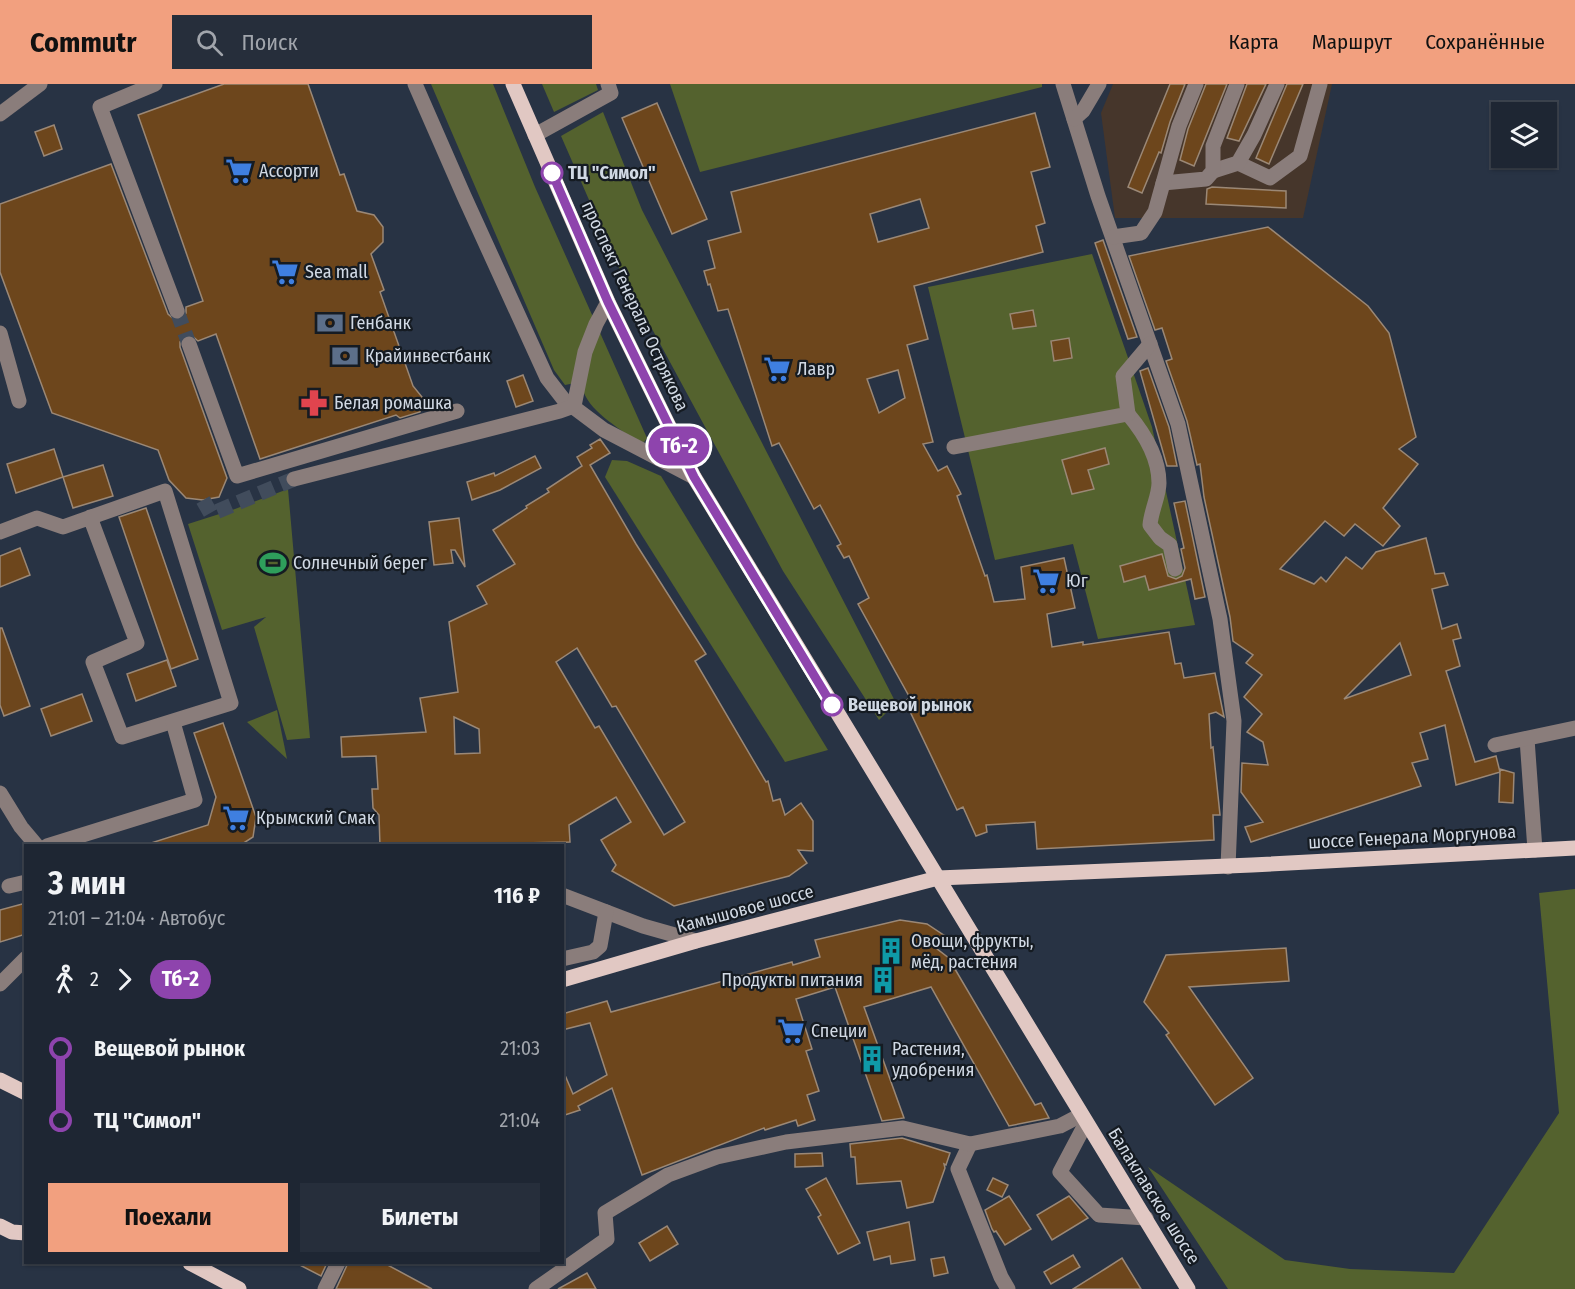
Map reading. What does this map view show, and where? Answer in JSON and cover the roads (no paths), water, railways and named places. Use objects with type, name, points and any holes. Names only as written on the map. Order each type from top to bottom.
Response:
[{"type":"main road","name":"проспект Генерала Острякова","points":[[513,84],[608,302],[694,477],[938,878]]},
{"type":"main road","name":"шоссе Генерала Моргунова","points":[[1228,867],[1575,848]]},
{"type":"main road","name":"Камышовое шоссе","points":[[564,979],[696,941],[938,878],[1228,867]]},
{"type":"main road","name":"Балаклавское шоссе","points":[[938,878],[1188,1289]]},
{"type":"main road","points":[[0,1080],[24,1092]]},
{"type":"main road","points":[[0,1226],[12,1232],[24,1233]]},
{"type":"main road","points":[[192,1264],[239,1289]]},
{"type":"lane","points":[[0,114],[40,84]]},
{"type":"lane","points":[[155,84],[100,107],[177,311]]},
{"type":"lane","points":[[416,84],[464,196],[548,378],[564,400],[604,430],[694,477]]},
{"type":"lane","points":[[535,135],[611,93],[608,84]]},
{"type":"lane","points":[[1063,84],[1178,424],[1220,619],[1234,722],[1228,867]]},
{"type":"lane","points":[[1074,119],[1083,111],[1099,84]]},
{"type":"lane","points":[[1113,237],[1141,233],[1155,212],[1179,126],[1196,84]]},
{"type":"lane","points":[[1213,171],[1213,146],[1237,84]]},
{"type":"lane","points":[[1163,183],[1206,179],[1213,171],[1238,163],[1254,135],[1277,84]]},
{"type":"lane","points":[[1238,163],[1269,178],[1299,156],[1320,84]]},
{"type":"lane","points":[[574,406],[585,351],[608,302]]},
{"type":"lane","points":[[0,333],[19,401]]},
{"type":"lane","points":[[189,344],[237,476],[457,411]]},
{"type":"lane","points":[[1150,344],[1123,376],[1128,414],[1141,428],[1154,454],[1159,484],[1151,512],[1150,525],[1160,538],[1170,545],[1175,569]]},
{"type":"lane","points":[[294,480],[574,406]]},
{"type":"lane","points":[[954,447],[1128,414]]},
{"type":"lane","points":[[0,532],[37,518],[63,527],[90,517],[165,491],[231,703],[122,737],[93,662],[137,643],[90,517]]},
{"type":"lane","points":[[53,844],[195,800],[173,722]]},
{"type":"lane","points":[[1495,745],[1575,728]]},
{"type":"lane","points":[[1527,739],[1535,850]]},
{"type":"lane","points":[[0,793],[21,827],[35,844]]},
{"type":"lane","points":[[9,886],[24,882]]},
{"type":"lane","points":[[564,896],[643,926],[696,941]]},
{"type":"lane","points":[[564,959],[592,952],[600,946],[606,912]]},
{"type":"lane","points":[[0,984],[24,960]]},
{"type":"lane","points":[[536,1289],[607,1239],[605,1214],[668,1175],[717,1156],[786,1142],[903,1128],[970,1144],[1084,1119]]},
{"type":"lane","points":[[1084,1119],[1060,1172],[1099,1215],[1146,1218]]},
{"type":"lane","points":[[970,1144],[958,1168],[1001,1277],[1008,1289]]},
{"type":"lane","points":[[325,1289],[338,1264]]},
{"type":"tunnel","points":[[177,311],[189,344]]},
{"type":"tunnel","points":[[203,500],[211,514],[294,479]]},
{"type":"place","name":"Ассорти","points":[[239,171]]},
{"type":"place","name":"ТЦ \"Симол\"","points":[[552,173]]},
{"type":"place","name":"Sea mall","points":[[285,272]]},
{"type":"place","name":"Генбанк","points":[[330,323]]},
{"type":"place","name":"Крайинвестбанк","points":[[345,356]]},
{"type":"place","name":"Лавр","points":[[777,369]]},
{"type":"place","name":"Белая ромашка","points":[[314,403]]},
{"type":"place","name":"Солнечный берег","points":[[273,563]]},
{"type":"place","name":"Юг","points":[[1046,581]]},
{"type":"place","name":"Вещевой рынок","points":[[832,705]]},
{"type":"place","name":"Крымский Смак","points":[[236,818]]},
{"type":"place","name":"Овощи, фрукты, мёд, растения","points":[[891,951]]},
{"type":"place","name":"Продукты питания","points":[[883,980]]},
{"type":"place","name":"Специи","points":[[791,1031]]},
{"type":"place","name":"Растения, удобрения","points":[[872,1059]]}]
